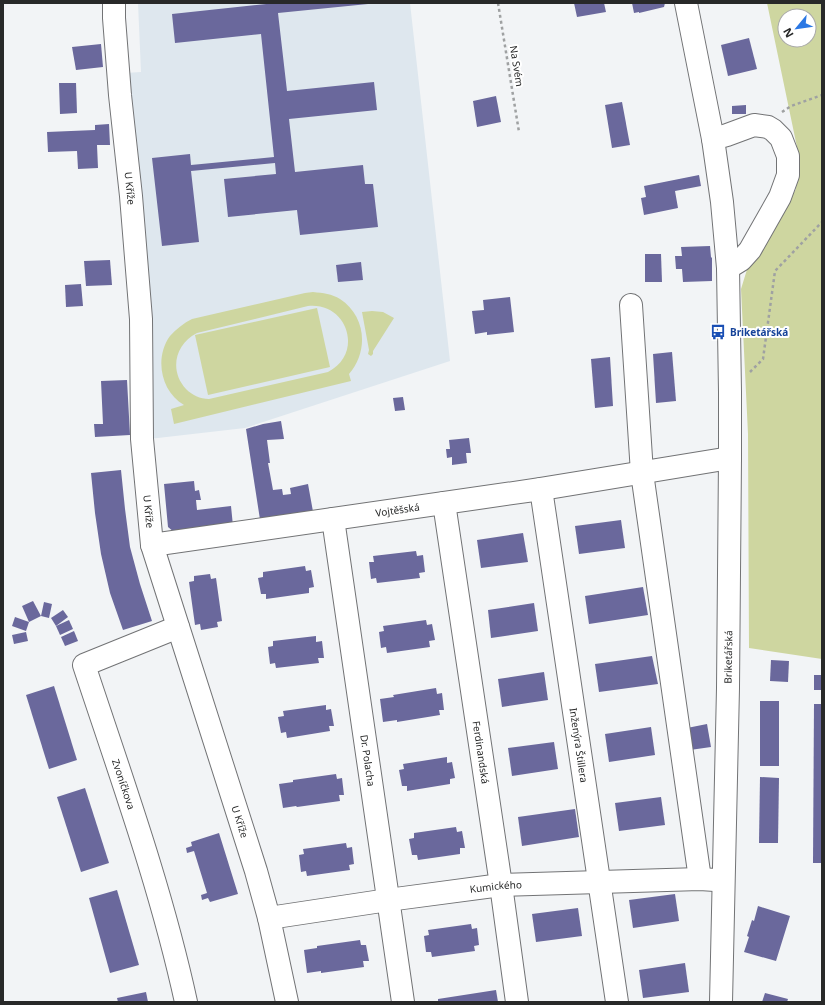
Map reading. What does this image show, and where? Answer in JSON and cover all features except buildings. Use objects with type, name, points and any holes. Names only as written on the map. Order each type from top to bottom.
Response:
[{"type":"street","name":"U Kříže","points":[[114,3],[120,95],[131,196],[141,319],[142,439],[152,545],[254,864],[269,918],[287,1002]]},
{"type":"street","name":"Briketářská","points":[[686,3],[713,139],[722,202],[728,268],[730,458],[721,1002]]},
{"type":"street","points":[[713,139],[754,125],[768,127],[781,138],[788,156],[788,175],[780,197],[750,250],[741,260],[728,268]]},
{"type":"street","points":[[631,305],[642,473],[700,879]]},
{"type":"street","name":"Vojtěšská","points":[[152,545],[444,503],[730,458]]},
{"type":"street","name":"Inženýra Štillera","points":[[541,488],[617,1002]]},
{"type":"street","name":"Ferdinandská","points":[[444,503],[517,1002]]},
{"type":"street","name":"Dr. Polacha","points":[[333,518],[403,1002]]},
{"type":"street","name":"Zvoníčkova","points":[[178,627],[84,665],[150,866],[177,960],[186,1002]]},
{"type":"street","name":"Kumického","points":[[269,918],[501,885],[700,879],[724,881]]},
{"type":"path","name":"Na Svém","points":[[498,3],[519,132]]},
{"type":"path","points":[[768,127],[782,112],[791,106],[822,95]]},
{"type":"path","points":[[730,392],[763,359],[775,271],[822,222]]},
{"type":"shaded area","points":[[138,3],[410,3],[450,361],[245,428],[149,439],[125,73],[141,72]]},
{"type":"green space","points":[[767,3],[822,3],[822,659],[749,648],[748,434],[741,289],[749,263],[796,189],[798,152]]},
{"type":"green space","points":[[305,293],[324,293],[340,299],[349,306],[360,324],[362,345],[360,355],[349,374],[351,381],[174,424],[171,409],[184,405],[170,392],[162,374],[161,364],[165,345],[172,333],[192,319]],"holes":[[[308,306],[322,307],[333,312],[341,320],[346,331],[348,342],[346,354],[339,364],[328,372],[209,399],[194,395],[186,389],[177,374],[176,366],[179,351],[184,344],[197,333]]]},
{"type":"green space","points":[[317,308],[330,367],[208,395],[195,335]]},
{"type":"green space","points":[[362,312],[383,312],[394,318],[371,356],[368,354],[369,350]]},
{"type":"place","name":"Briketářská","points":[[718,332]]}]
